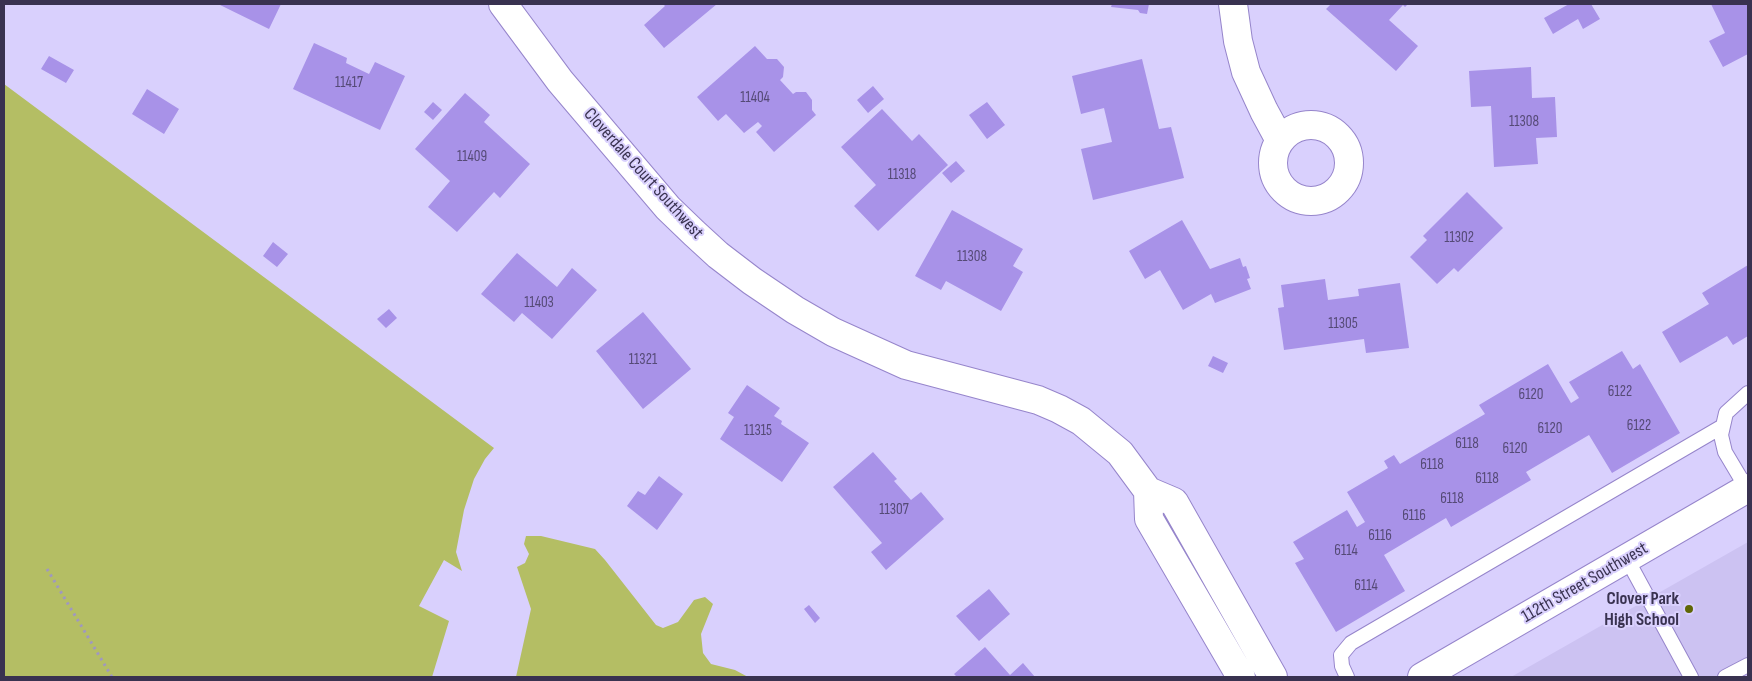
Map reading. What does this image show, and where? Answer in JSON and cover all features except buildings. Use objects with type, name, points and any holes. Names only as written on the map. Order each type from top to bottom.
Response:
[{"type":"street","name":"Cloverdale Court Southwest","points":[[503,4],[560,81],[668,208],[718,255],[752,281],[795,310],[833,332],[906,364],[1038,400],[1059,409],[1080,421],[1120,453],[1148,491]]},
{"type":"street","points":[[1233,4],[1238,41],[1246,72],[1264,111],[1277,135],[1281,138]]},
{"type":"street","name":"112th Street Southwest","points":[[1422,677],[1748,489]]},
{"type":"street","points":[[1241,677],[1149,519],[1148,491],[1174,502],[1272,677]]},
{"type":"lane","points":[[1748,393],[1726,413],[1722,435],[1725,452],[1748,489]]},
{"type":"lane","points":[[1346,677],[1341,656],[1351,642],[1723,426]]},
{"type":"lane","points":[[1627,559],[1691,677]]},
{"type":"lane","points":[[1725,677],[1748,665]]},
{"type":"path","points":[[48,568],[112,677]]},
{"type":"shaded area","name":"Clover Park High School","points":[[1748,542],[1748,677],[1511,677]]},
{"type":"green space","points":[[4,84],[494,448],[485,459],[474,479],[464,510],[456,552],[462,571],[444,560],[419,606],[449,621],[432,677],[4,677]]},
{"type":"green space","points":[[526,536],[541,536],[595,549],[656,625],[663,628],[678,622],[694,600],[705,597],[713,604],[701,634],[703,653],[711,664],[735,670],[748,677],[516,677],[531,609],[517,567],[525,563],[529,554],[524,544]]},
{"type":"place","name":"Clover Park High School","points":[[1689,609]]}]
